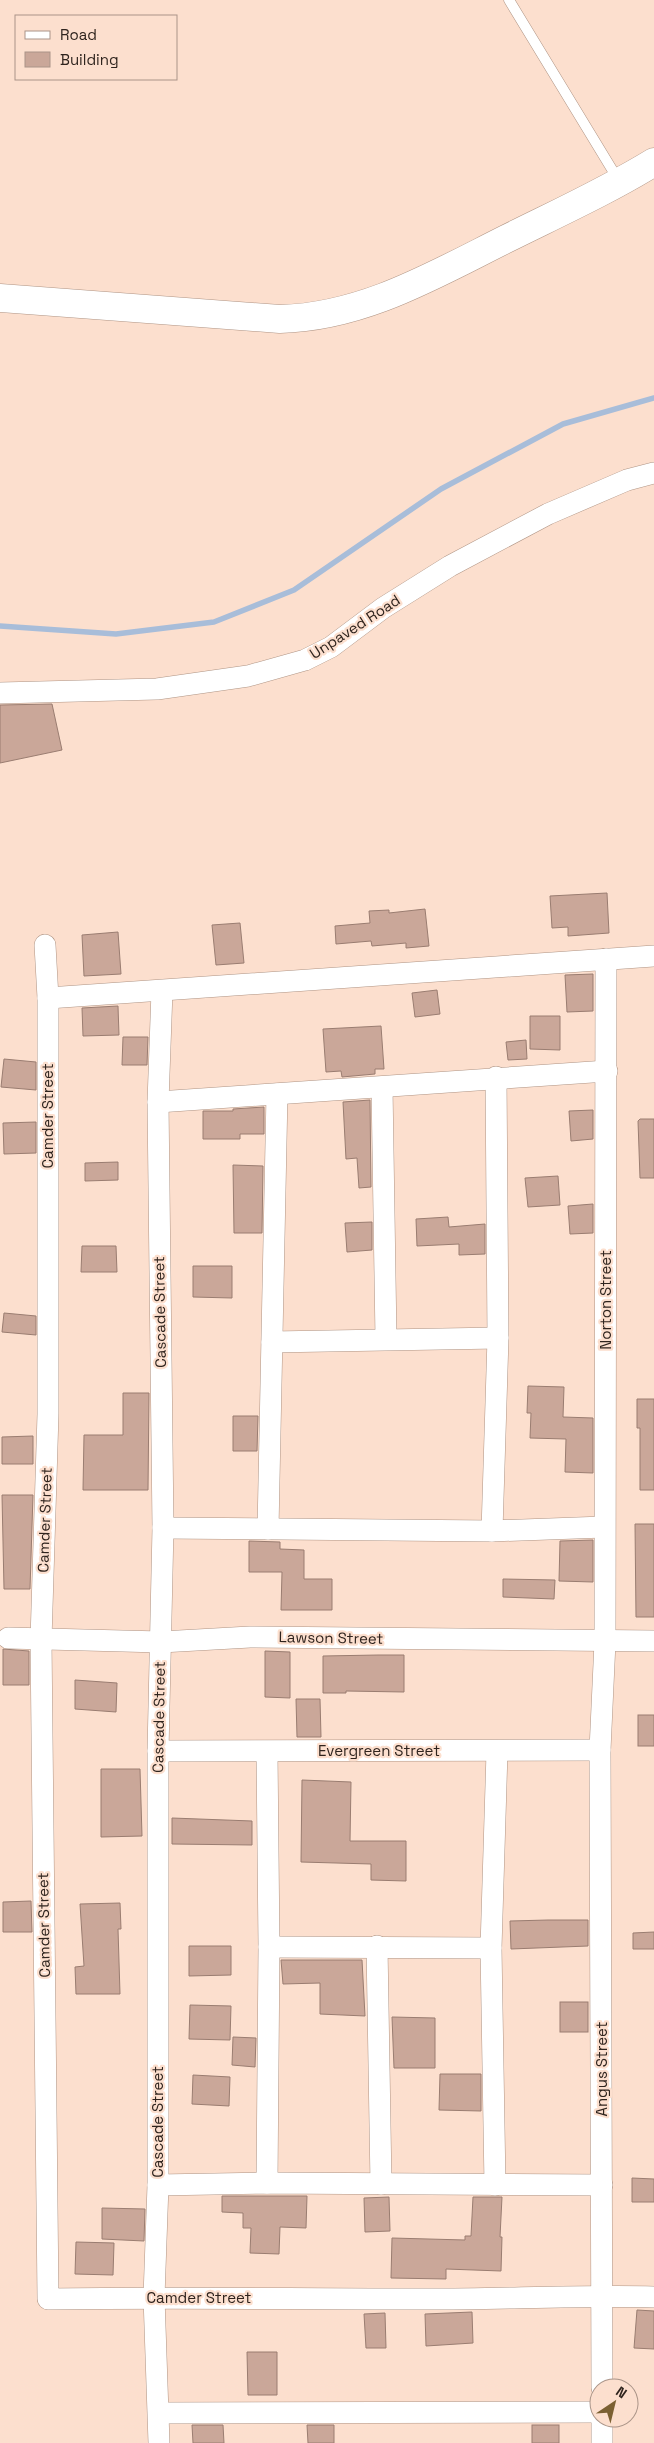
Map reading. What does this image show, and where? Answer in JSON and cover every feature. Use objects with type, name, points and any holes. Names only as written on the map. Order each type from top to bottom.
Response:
[{"type":"street","points":[[0,298],[280,319],[304,318],[334,313],[368,304],[406,289],[620,183],[654,162]]},
{"type":"street","name":"Unpaved Road","points":[[0,693],[157,689],[248,676],[304,660],[331,647],[384,608],[450,566],[548,514],[628,480],[654,473]]},
{"type":"street","name":"Camder Street","points":[[45,945],[48,998],[48,1414],[41,1640],[48,2299],[154,2297],[409,2300],[602,2296],[654,2297]]},
{"type":"street","points":[[48,998],[654,956]]},
{"type":"street","name":"Norton Street","points":[[605,1642],[606,959]]},
{"type":"street","name":"Cascade Street","points":[[159,2443],[154,2297],[158,2185],[158,1751],[163,1528],[158,1102],[162,991]]},
{"type":"street","points":[[158,1102],[382,1087],[496,1077],[607,1071]]},
{"type":"street","points":[[492,1530],[498,1338],[496,1077]]},
{"type":"street","points":[[382,1087],[386,1339]]},
{"type":"street","points":[[268,1529],[277,1094]]},
{"type":"street","points":[[272,1342],[498,1338]]},
{"type":"street","points":[[163,1528],[492,1530],[604,1527]]},
{"type":"street","name":"Lawson Street","points":[[8,1638],[161,1642],[250,1637],[654,1641]]},
{"type":"street","name":"Angus Street","points":[[602,2378],[600,1750],[605,1642]]},
{"type":"street","name":"Evergreen Street","points":[[158,1751],[497,1752],[600,1750]]},
{"type":"street","points":[[267,1752],[269,1947],[267,2183]]},
{"type":"street","points":[[495,2185],[491,1948],[497,1752]]},
{"type":"street","points":[[377,1946],[381,2184]]},
{"type":"street","points":[[269,1947],[491,1948]]},
{"type":"street","points":[[158,2185],[267,2183],[602,2184]]},
{"type":"street","points":[[159,2414],[589,2412]]},
{"type":"street","points":[[602,2428],[602,2443]]},
{"type":"lane","points":[[509,0],[620,183]]},
{"type":"building","points":[[52,704],[62,750],[0,763],[0,705]]},
{"type":"building","points":[[607,893],[609,933],[568,936],[568,927],[552,928],[550,896]]},
{"type":"building","points":[[425,909],[429,946],[406,948],[406,943],[372,946],[371,941],[336,944],[335,926],[370,923],[369,911],[389,910],[389,913]]},
{"type":"building","points":[[240,923],[244,963],[216,965],[212,925]]},
{"type":"building","points":[[118,932],[121,974],[84,976],[82,935]]},
{"type":"building","points":[[593,974],[593,1011],[567,1012],[565,975]]},
{"type":"building","points":[[437,990],[440,1014],[415,1017],[412,993]]},
{"type":"building","points":[[118,1006],[119,1035],[83,1036],[82,1008]]},
{"type":"building","points":[[530,1016],[560,1016],[560,1050],[530,1049]]},
{"type":"building","points":[[381,1026],[384,1069],[375,1069],[375,1074],[342,1077],[341,1071],[326,1072],[323,1029]]},
{"type":"building","points":[[123,1037],[148,1037],[147,1065],[122,1065]]},
{"type":"building","points":[[526,1040],[527,1059],[508,1060],[506,1042]]},
{"type":"building","points":[[4,1059],[36,1062],[36,1090],[1,1087]]},
{"type":"building","points":[[370,1100],[371,1187],[359,1188],[357,1158],[346,1159],[343,1102]]},
{"type":"building","points":[[264,1107],[264,1134],[240,1134],[240,1139],[203,1139],[203,1111],[233,1111],[233,1109]]},
{"type":"building","points":[[593,1110],[593,1139],[571,1141],[569,1111]]},
{"type":"building","points":[[640,1119],[654,1119],[654,1178],[640,1178],[638,1121]]},
{"type":"building","points":[[36,1122],[36,1153],[4,1154],[3,1123]]},
{"type":"building","points":[[118,1162],[118,1180],[85,1181],[85,1163]]},
{"type":"building","points":[[233,1165],[263,1166],[262,1233],[234,1233]]},
{"type":"building","points":[[558,1176],[560,1205],[528,1207],[525,1178]]},
{"type":"building","points":[[593,1204],[593,1233],[570,1234],[568,1206]]},
{"type":"building","points":[[448,1217],[449,1227],[485,1224],[485,1254],[459,1255],[459,1244],[417,1246],[416,1219]]},
{"type":"building","points":[[372,1222],[372,1250],[347,1252],[345,1223]]},
{"type":"building","points":[[82,1246],[116,1246],[117,1272],[81,1272]]},
{"type":"building","points":[[193,1266],[232,1266],[232,1298],[193,1297]]},
{"type":"building","points":[[4,1313],[36,1316],[36,1335],[2,1332]]},
{"type":"building","points":[[528,1386],[564,1387],[563,1417],[593,1418],[593,1473],[565,1472],[566,1439],[530,1438],[531,1413],[527,1413]]},
{"type":"building","points":[[123,1393],[149,1393],[148,1490],[83,1490],[84,1435],[123,1435]]},
{"type":"building","points":[[637,1399],[654,1399],[654,1490],[640,1490],[640,1428],[637,1428]]},
{"type":"building","points":[[233,1416],[258,1416],[257,1451],[233,1451]]},
{"type":"building","points":[[33,1436],[33,1464],[2,1464],[2,1437]]},
{"type":"building","points":[[2,1495],[33,1495],[30,1589],[4,1589]]},
{"type":"building","points":[[635,1524],[654,1524],[654,1617],[636,1617]]},
{"type":"building","points":[[593,1540],[593,1582],[559,1581],[560,1541]]},
{"type":"building","points":[[249,1541],[280,1542],[280,1549],[304,1550],[304,1579],[332,1579],[332,1610],[281,1610],[282,1572],[249,1572]]},
{"type":"building","points":[[503,1579],[555,1580],[554,1599],[503,1597]]},
{"type":"building","points":[[3,1649],[29,1651],[29,1685],[3,1685]]},
{"type":"building","points":[[265,1651],[290,1652],[290,1698],[265,1697]]},
{"type":"building","points":[[404,1655],[404,1692],[346,1691],[346,1693],[323,1693],[323,1656]]},
{"type":"building","points":[[75,1680],[117,1683],[116,1712],[75,1709]]},
{"type":"building","points":[[296,1699],[320,1699],[321,1737],[297,1737]]},
{"type":"building","points":[[638,1715],[654,1715],[654,1746],[638,1746]]},
{"type":"building","points":[[101,1769],[140,1769],[142,1836],[101,1837]]},
{"type":"building","points":[[302,1780],[351,1782],[350,1841],[406,1841],[406,1881],[371,1880],[371,1864],[301,1862]]},
{"type":"building","points":[[172,1818],[252,1821],[252,1845],[172,1844]]},
{"type":"building","points":[[31,1901],[32,1932],[3,1932],[3,1902]]},
{"type":"building","points":[[120,1903],[121,1929],[118,1929],[120,1994],[76,1994],[75,1967],[84,1966],[80,1904]]},
{"type":"building","points":[[588,1920],[588,1946],[511,1949],[510,1921]]},
{"type":"building","points":[[654,1932],[654,1949],[633,1949],[633,1933]]},
{"type":"building","points":[[189,1946],[231,1946],[231,1975],[189,1976]]},
{"type":"building","points":[[281,1960],[362,1960],[365,2016],[320,2014],[320,1983],[283,1984]]},
{"type":"building","points":[[560,2002],[588,2002],[588,2032],[560,2032]]},
{"type":"building","points":[[190,2005],[231,2006],[230,2040],[189,2039]]},
{"type":"building","points":[[392,2017],[435,2018],[435,2068],[394,2068]]},
{"type":"building","points":[[233,2037],[256,2038],[255,2067],[232,2065]]},
{"type":"building","points":[[440,2074],[481,2074],[481,2111],[439,2110]]},
{"type":"building","points":[[193,2075],[230,2077],[229,2106],[192,2104]]},
{"type":"building","points":[[632,2178],[654,2179],[654,2202],[632,2202]]},
{"type":"building","points":[[222,2196],[307,2196],[306,2228],[280,2227],[279,2254],[250,2253],[251,2228],[243,2228],[243,2213],[222,2212]]},
{"type":"building","points":[[389,2197],[390,2231],[365,2232],[364,2198]]},
{"type":"building","points":[[473,2197],[502,2197],[501,2271],[446,2269],[446,2279],[391,2278],[392,2238],[465,2240],[465,2236],[471,2236]]},
{"type":"building","points":[[102,2208],[145,2209],[144,2241],[102,2239]]},
{"type":"building","points":[[76,2242],[114,2243],[113,2275],[75,2274]]},
{"type":"building","points":[[637,2310],[654,2311],[654,2349],[634,2348]]},
{"type":"building","points":[[472,2312],[473,2343],[426,2346],[425,2314]]},
{"type":"building","points":[[385,2313],[386,2348],[366,2348],[364,2314]]},
{"type":"building","points":[[247,2352],[277,2352],[277,2395],[248,2395]]},
{"type":"building","points":[[192,2425],[223,2425],[224,2443],[193,2443]]},
{"type":"building","points":[[307,2425],[334,2425],[334,2443],[308,2443]]},
{"type":"building","points":[[532,2425],[559,2425],[559,2443],[532,2443]]},
{"type":"waterway","points":[[0,626],[116,634],[214,622],[294,590],[441,489],[563,424],[654,398]]}]
